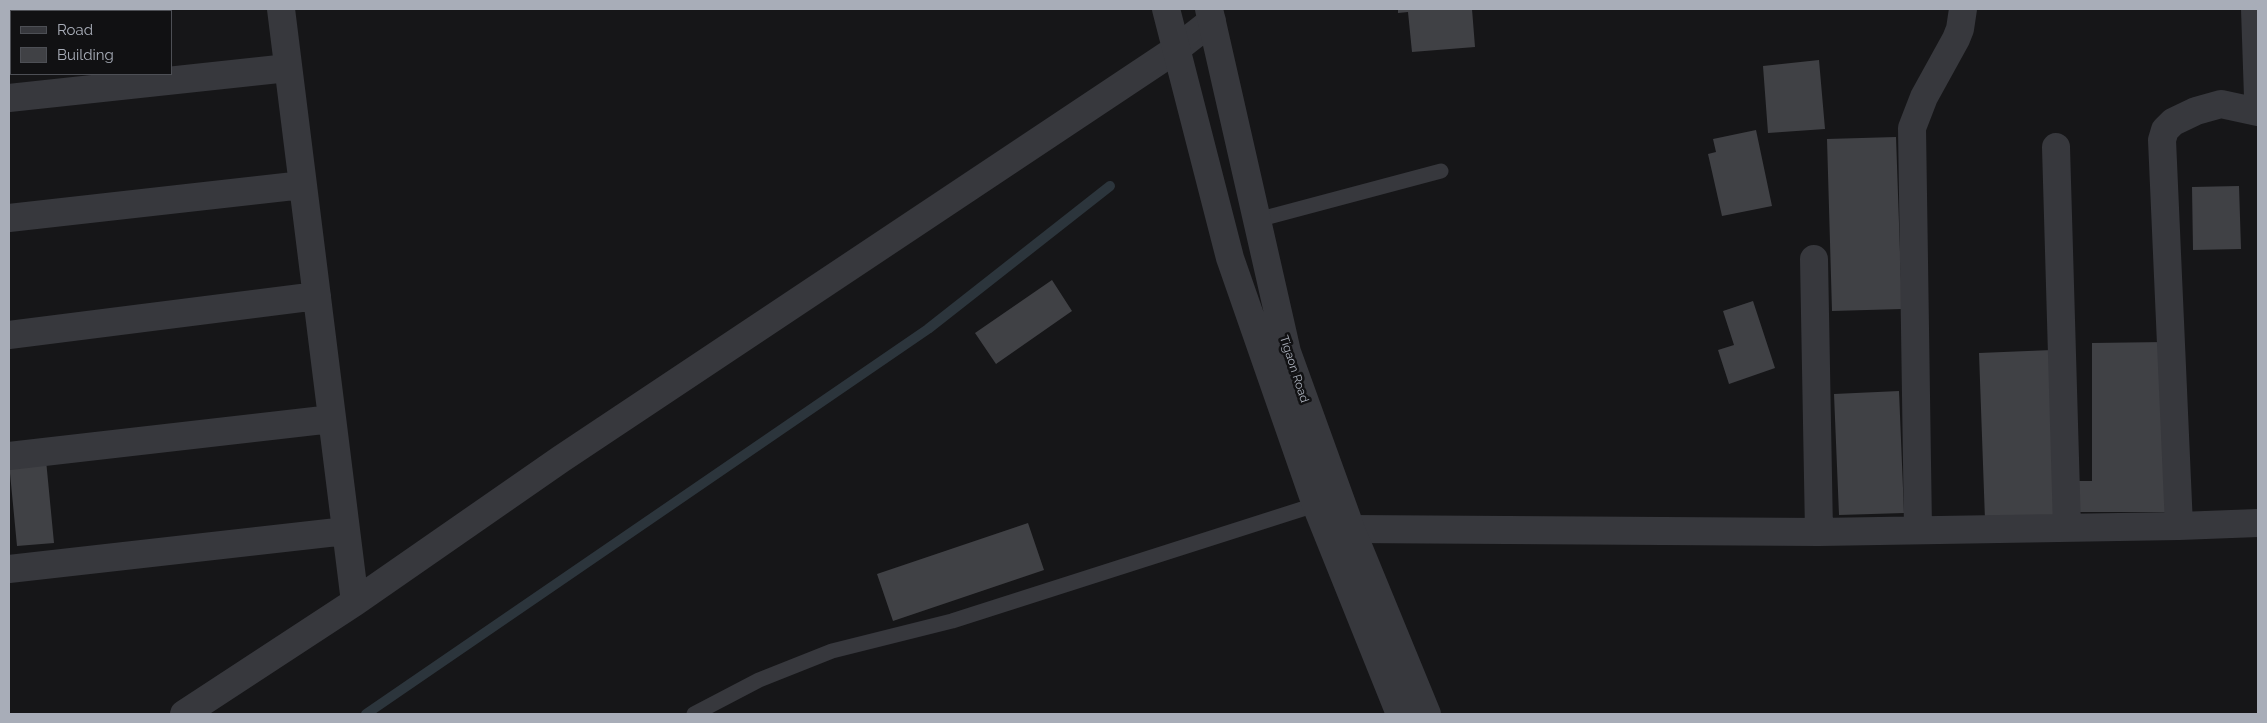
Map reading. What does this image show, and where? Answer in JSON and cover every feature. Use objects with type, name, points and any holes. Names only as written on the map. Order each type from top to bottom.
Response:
[{"type":"street","points":[[281,9],[355,602]]},
{"type":"street","points":[[1166,9],[1230,258],[1328,501],[1400,714]]},
{"type":"street","points":[[1918,529],[1912,138],[1916,116],[1960,28],[1963,9]]},
{"type":"street","points":[[2255,9],[2258,97]]},
{"type":"street","points":[[184,714],[355,602],[562,459],[1175,50],[1210,15]]},
{"type":"street","name":"Tigaon Road","points":[[1210,15],[1287,352],[1328,501],[1351,529],[1427,714]]},
{"type":"street","points":[[9,98],[288,68]]},
{"type":"street","points":[[2178,526],[2162,140],[2165,130],[2173,122],[2196,111],[2222,104],[2258,112]]},
{"type":"street","points":[[2056,147],[2067,528]]},
{"type":"street","points":[[9,218],[303,185]]},
{"type":"street","points":[[1814,259],[1819,532]]},
{"type":"street","points":[[9,335],[317,296]]},
{"type":"street","points":[[9,456],[332,419]]},
{"type":"street","points":[[1351,529],[1819,532],[2258,523]]},
{"type":"street","points":[[9,569],[346,532]]},
{"type":"lane","points":[[1257,220],[1442,171]]},
{"type":"lane","points":[[694,714],[759,680],[832,651],[952,621],[1328,501]]},
{"type":"building","points":[[1398,9],[1472,9],[1475,47],[1412,52],[1408,12],[1398,13]]},
{"type":"building","points":[[1819,60],[1825,129],[1768,133],[1763,66]]},
{"type":"building","points":[[1756,130],[1772,206],[1722,216],[1708,154],[1716,152],[1713,139]]},
{"type":"building","points":[[1896,137],[1902,309],[1832,311],[1827,139]]},
{"type":"building","points":[[2239,186],[2241,249],[2193,250],[2192,187]]},
{"type":"building","points":[[1052,280],[1072,311],[996,364],[975,333]]},
{"type":"building","points":[[1753,301],[1775,368],[1729,384],[1718,350],[1734,345],[1723,311]]},
{"type":"building","points":[[2165,342],[2166,512],[2069,512],[2069,481],[2092,481],[2092,343]]},
{"type":"building","points":[[2052,350],[2058,517],[1985,520],[1979,353]]},
{"type":"building","points":[[1899,391],[1904,513],[1839,515],[1834,394]]},
{"type":"building","points":[[46,460],[54,543],[17,546],[9,463]]},
{"type":"building","points":[[1028,523],[1044,570],[893,621],[877,574]]},
{"type":"waterway","points":[[366,714],[928,329],[1110,186]]}]
